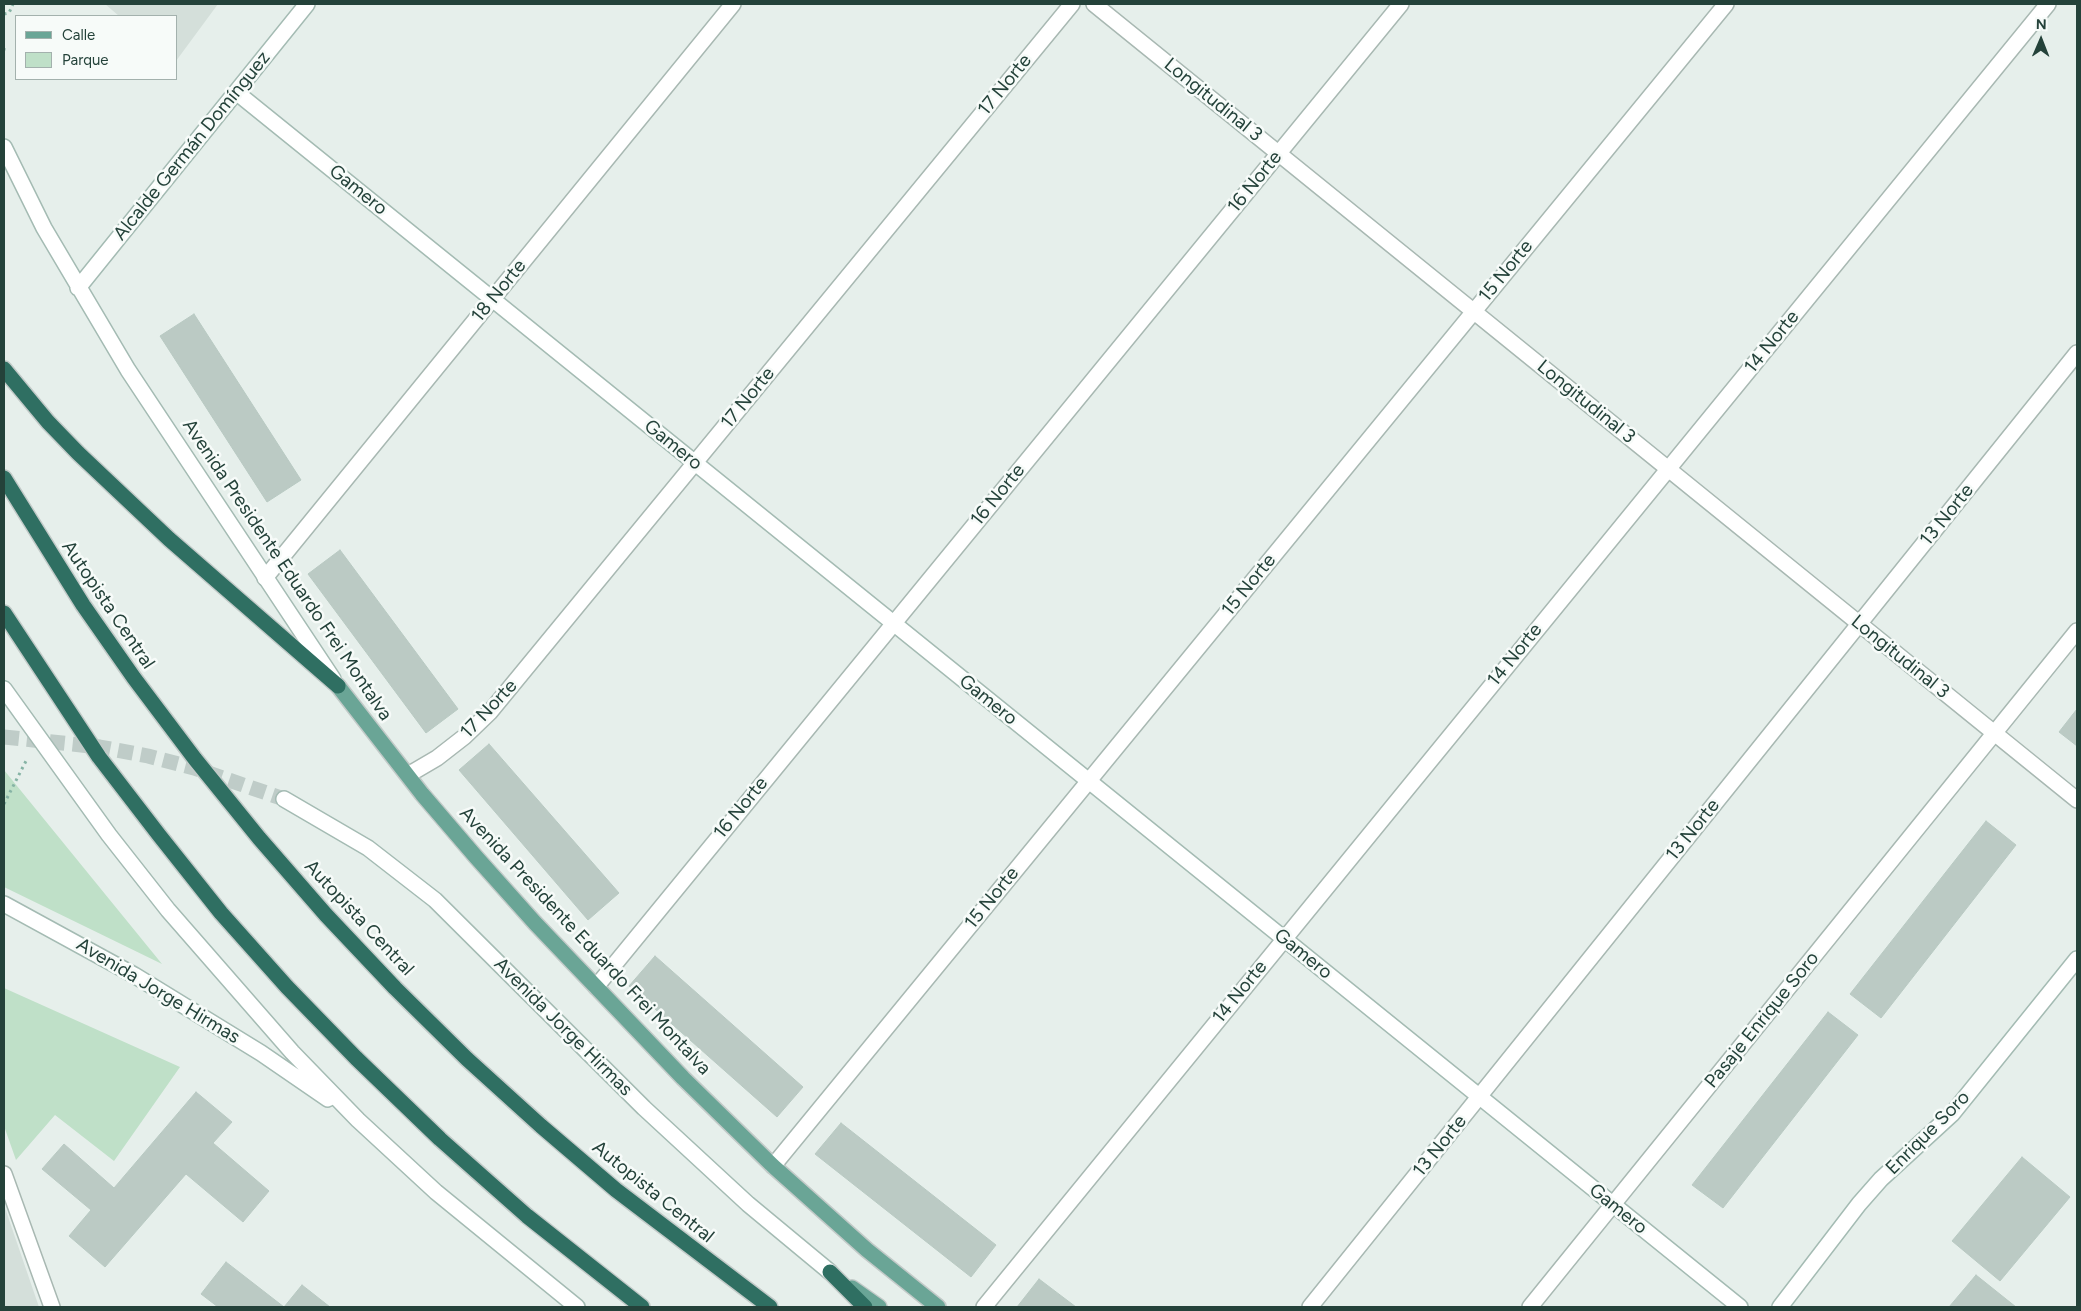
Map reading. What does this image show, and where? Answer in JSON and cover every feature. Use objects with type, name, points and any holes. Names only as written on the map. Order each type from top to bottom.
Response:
[{"type":"highway","points":[[4,369],[48,422],[84,458],[170,539],[338,686]]},
{"type":"highway","name":"Autopista Central","points":[[4,478],[83,605],[134,678],[195,760],[326,915],[395,988],[467,1059],[541,1126],[616,1190],[770,1307]]},
{"type":"highway","points":[[4,613],[54,691],[117,780],[221,912],[287,987],[356,1058],[440,1139],[527,1216],[642,1307]]},
{"type":"highway","points":[[830,1272],[865,1307]]},
{"type":"main road","name":"Avenida Presidente Eduardo Frei Montalva","points":[[338,686],[408,775],[489,872],[683,1078],[773,1166],[867,1250],[938,1307]]},
{"type":"main road","points":[[830,1272],[879,1307]]},
{"type":"street","name":"Alcalde Germán Domínguez","points":[[78,288],[307,4]]},
{"type":"street","name":"18 Norte","points":[[265,578],[733,4]]},
{"type":"street","name":"17 Norte","points":[[408,775],[437,758],[464,737],[490,712],[1072,4]]},
{"type":"street","name":"Longitudinal 3","points":[[1094,4],[2077,800]]},
{"type":"street","name":"16 Norte","points":[[596,987],[1401,4]]},
{"type":"street","name":"15 Norte","points":[[773,1166],[1726,4]]},
{"type":"street","name":"14 Norte","points":[[984,1307],[2048,4]]},
{"type":"street","name":"Gamero","points":[[236,92],[1740,1307]]},
{"type":"street","name":"Avenida Presidente Eduardo Frei Montalva","points":[[4,147],[44,228],[128,370],[338,686]]},
{"type":"street","name":"13 Norte","points":[[1310,1307],[2077,353]]},
{"type":"street","points":[[1994,733],[2077,631]]},
{"type":"street","points":[[4,689],[109,835],[168,910],[254,1010],[358,1120],[436,1192],[577,1307]]},
{"type":"street","name":"Pasaje Enrique Soro","points":[[1530,1307],[1994,733]]},
{"type":"street","name":"Avenida Jorge Hirmas","points":[[284,799],[327,822],[368,848],[435,900],[695,1156],[830,1272]]},
{"type":"street","name":"Avenida Jorge Hirmas","points":[[4,904],[81,944],[151,985],[261,1053],[358,1120]]},
{"type":"street","name":"Enrique Soro","points":[[1780,1307],[1859,1204],[1881,1179],[1952,1114],[2077,959]]},
{"type":"street","points":[[4,1174],[52,1307]]},
{"type":"path","points":[[4,14],[9,13],[13,4]]},
{"type":"path","points":[[4,48],[4,53]]},
{"type":"path","points":[[4,804],[38,738]]},
{"type":"shaded area","points":[[105,4],[218,4],[178,58],[178,15],[118,15]]},
{"type":"shaded area","points":[[4,1205],[39,1307],[4,1307]]},
{"type":"green space","points":[[4,770],[162,964],[4,887]]},
{"type":"green space","points":[[4,988],[180,1067],[114,1161],[55,1115],[16,1160],[4,1126]]},
{"type":"building","points":[[194,314],[301,480],[267,502],[160,336]]},
{"type":"building","points":[[340,550],[458,709],[426,733],[308,574]]},
{"type":"building","points":[[2077,709],[2077,746],[2059,732]]},
{"type":"building","points":[[489,744],[619,893],[588,920],[459,770]]},
{"type":"building","points":[[1986,821],[2016,845],[1881,1018],[1850,994]]},
{"type":"building","points":[[655,956],[803,1087],[777,1117],[629,986]]},
{"type":"building","points":[[1828,1012],[1858,1035],[1723,1208],[1692,1185]]},
{"type":"building","points":[[196,1092],[232,1122],[213,1143],[269,1191],[243,1222],[186,1174],[105,1267],[69,1236],[91,1210],[42,1169],[64,1144],[114,1188]]},
{"type":"building","points":[[841,1123],[996,1245],[971,1277],[815,1154]]},
{"type":"building","points":[[2022,1157],[2070,1197],[2000,1281],[1952,1241]]},
{"type":"building","points":[[226,1262],[284,1307],[218,1307],[201,1294]]},
{"type":"building","points":[[1976,1275],[2016,1307],[1949,1307]]},
{"type":"building","points":[[1039,1279],[1076,1307],[1017,1307]]},
{"type":"building","points":[[302,1285],[330,1307],[284,1307]]},
{"type":"tunnel","points":[[4,737],[100,747],[148,756],[194,768],[284,799]]}]
